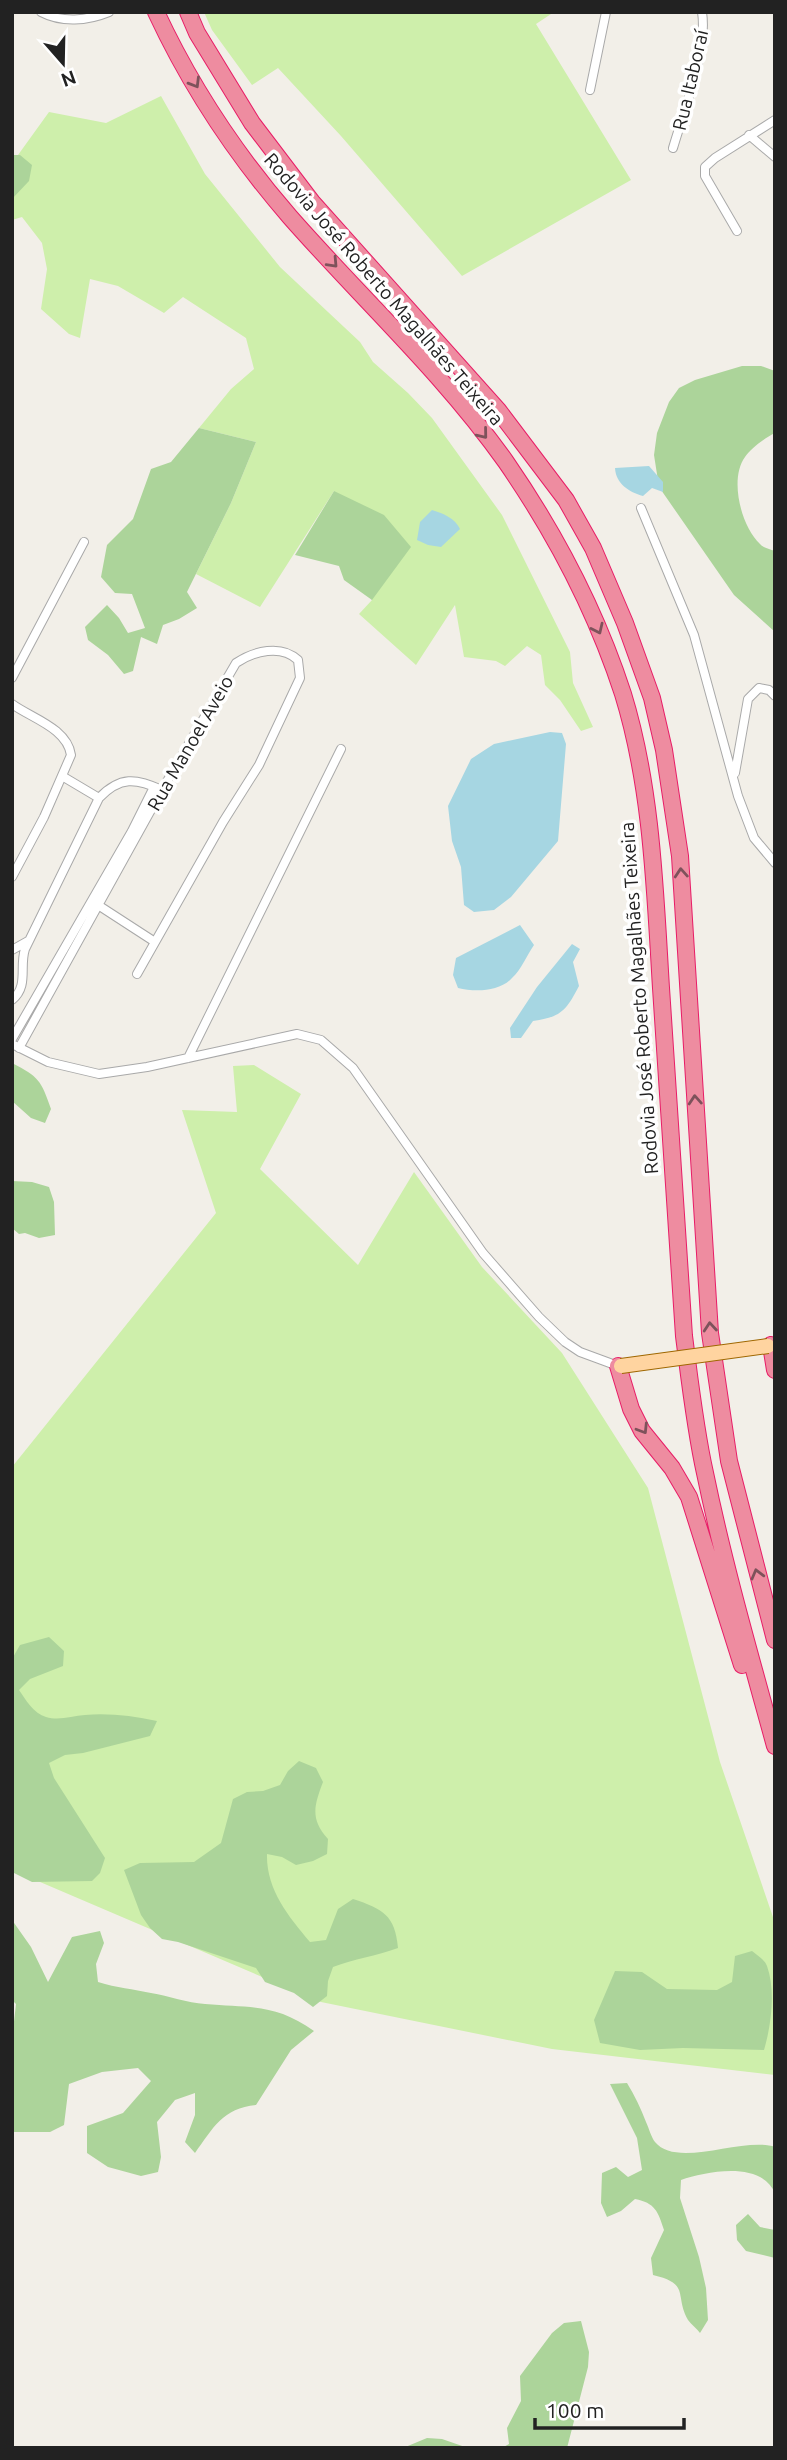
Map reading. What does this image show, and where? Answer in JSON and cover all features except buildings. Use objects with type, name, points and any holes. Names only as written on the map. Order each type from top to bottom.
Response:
[{"type":"highway","name":"Rodovia José Roberto Magalhães Teixeira","points":[[188,13],[197,33],[253,123],[312,202],[498,410],[566,500],[593,548],[625,623],[652,698],[664,750],[680,856],[710,1334],[735,1483],[775,1640]]},
{"type":"highway","name":"Rodovia José Roberto Magalhães Teixeira","points":[[159,18],[221,126],[258,179],[291,218],[422,357],[505,460],[556,539],[606,648],[623,694],[635,739],[652,852],[684,1336],[692,1404],[725,1562],[775,1746]]},
{"type":"highway","points":[[769,1345],[775,1370]]},
{"type":"highway","points":[[620,1366],[631,1409],[642,1430],[672,1468],[689,1497],[730,1630],[775,1757]]},
{"type":"main road","points":[[620,1366],[769,1345]]},
{"type":"street","points":[[41,12],[61,19],[78,20],[109,12]]},
{"type":"street","points":[[590,90],[606,12]]},
{"type":"street","name":"Rua Itaboraí","points":[[673,148],[699,56],[704,23],[702,12]]},
{"type":"street","points":[[737,231],[705,176],[705,167],[775,120]]},
{"type":"street","points":[[749,135],[775,157]]},
{"type":"street","points":[[641,508],[694,635],[738,796],[754,838],[775,863]]},
{"type":"street","points":[[12,678],[84,542]]},
{"type":"street","name":"Rua Manoel Aveio","points":[[15,1043],[98,905],[158,788],[236,663],[247,655],[273,650],[291,653],[299,660],[300,678],[259,765],[223,822],[137,974]]},
{"type":"street","points":[[734,777],[748,699],[759,688],[769,690],[775,696]]},
{"type":"street","points":[[12,704],[54,730],[68,744],[70,758],[44,817],[12,877]]},
{"type":"street","points":[[188,1058],[341,749]]},
{"type":"street","points":[[62,776],[99,798]]},
{"type":"street","points":[[12,1000],[22,988],[22,960],[28,941],[99,798],[118,783],[132,780],[158,788],[15,1043],[48,1062],[99,1074],[297,1034],[321,1040],[353,1068],[458,1217],[509,1284],[565,1342],[580,1352],[620,1366]]},
{"type":"street","points":[[98,905],[155,942]]},
{"type":"street","points":[[12,950],[28,941]]},
{"type":"green space","points":[[204,12],[554,12],[536,24],[631,180],[462,276],[341,136],[278,68],[252,85],[212,30]]},
{"type":"green space","points":[[161,96],[205,174],[280,267],[360,342],[373,362],[432,418],[502,515],[570,652],[573,683],[593,727],[581,731],[560,700],[545,685],[541,655],[527,646],[505,666],[496,661],[464,657],[455,605],[416,665],[359,614],[372,600],[334,491],[260,607],[196,574],[231,503],[256,442],[199,428],[231,389],[254,369],[246,338],[183,297],[164,313],[118,286],[90,279],[80,338],[69,334],[41,309],[47,269],[42,243],[22,217],[12,220],[12,155],[18,155],[49,112],[106,123]]},
{"type":"green space","points":[[12,155],[20,155],[32,165],[29,181],[12,199]]},
{"type":"green space","points":[[742,366],[761,366],[775,371],[775,433],[745,457],[740,466],[738,489],[739,502],[747,526],[763,546],[775,551],[775,632],[734,595],[659,487],[654,455],[657,433],[669,402],[679,388],[695,380]]},
{"type":"green space","points":[[199,428],[256,442],[231,503],[187,592],[197,608],[163,625],[157,644],[141,637],[133,671],[124,674],[108,655],[88,640],[85,627],[107,605],[128,633],[145,628],[132,594],[115,593],[101,577],[107,545],[133,519],[151,469],[171,462]]},
{"type":"green space","points":[[334,491],[384,515],[411,547],[372,600],[344,580],[339,566],[295,555]]},
{"type":"green space","points":[[12,1063],[34,1076],[41,1085],[51,1109],[45,1123],[31,1118],[12,1101]]},
{"type":"green space","points":[[254,1065],[301,1094],[260,1169],[358,1265],[414,1172],[482,1267],[562,1353],[648,1488],[720,1762],[775,1923],[775,2075],[552,2049],[321,2002],[12,1870],[12,1467],[216,1213],[182,1110],[237,1112],[233,1066]]},
{"type":"green space","points":[[12,1181],[32,1182],[49,1187],[54,1202],[55,1235],[39,1238],[25,1233],[19,1234],[12,1228]]},
{"type":"green space","points":[[49,1637],[64,1651],[63,1666],[30,1679],[19,1690],[38,1713],[56,1719],[103,1714],[157,1721],[150,1736],[65,1755],[49,1763],[54,1778],[105,1858],[100,1873],[92,1881],[32,1882],[12,1872],[12,1659],[20,1645]]},
{"type":"green space","points":[[299,1761],[316,1768],[323,1782],[315,1812],[318,1825],[328,1839],[327,1854],[296,1865],[282,1857],[267,1854],[274,1890],[310,1942],[326,1940],[338,1909],[353,1899],[386,1915],[394,1928],[398,1948],[333,1967],[327,1996],[313,2007],[294,1993],[265,1982],[256,1968],[162,1939],[141,1915],[124,1870],[140,1863],[194,1862],[221,1843],[233,1799],[247,1792],[263,1791],[280,1785],[288,1771]]},
{"type":"green space","points":[[12,1920],[31,1947],[48,1982],[72,1937],[100,1931],[104,1943],[96,1964],[98,1982],[192,2002],[261,2008],[287,2016],[314,2031],[291,2050],[256,2105],[235,2110],[227,2115],[195,2153],[185,2142],[195,2115],[195,2093],[175,2100],[157,2122],[161,2157],[158,2172],[141,2176],[108,2167],[87,2153],[87,2126],[123,2113],[151,2081],[138,2068],[102,2072],[69,2084],[64,2125],[50,2132],[12,2132],[12,2039],[16,2004],[12,2000]]},
{"type":"green space","points":[[752,1951],[766,1964],[770,1976],[772,1997],[764,2050],[640,2050],[600,2043],[594,2020],[615,1971],[642,1972],[667,1989],[717,1990],[732,1982],[735,1956]]},
{"type":"green space","points":[[627,2083],[655,2142],[665,2150],[694,2153],[746,2145],[775,2147],[775,2193],[768,2183],[758,2176],[745,2172],[718,2172],[681,2180],[680,2198],[706,2288],[708,2320],[700,2333],[688,2320],[680,2292],[673,2282],[653,2275],[651,2258],[664,2230],[655,2209],[635,2199],[621,2211],[607,2217],[601,2203],[602,2173],[616,2167],[628,2177],[642,2170],[637,2138],[610,2084]]},
{"type":"green space","points":[[748,2214],[760,2227],[775,2230],[775,2258],[746,2251],[737,2240],[736,2225]]},
{"type":"green space","points":[[581,2321],[589,2352],[588,2367],[567,2448],[502,2448],[509,2444],[507,2428],[521,2401],[520,2376],[552,2333],[564,2323]]},
{"type":"green space","points":[[427,2438],[442,2439],[468,2448],[403,2448]]},
{"type":"water","points":[[649,466],[663,482],[663,492],[652,488],[643,496],[624,487],[615,468]]},
{"type":"water","points":[[432,510],[452,519],[460,529],[441,547],[417,540],[420,522]]},
{"type":"water","points":[[550,732],[562,733],[566,744],[558,841],[511,897],[494,910],[474,912],[464,905],[461,867],[452,841],[448,806],[471,759],[494,744]]},
{"type":"water","points":[[520,925],[534,945],[512,978],[507,983],[486,990],[458,988],[453,975],[456,958]]},
{"type":"water","points":[[572,944],[580,949],[573,962],[579,986],[570,1001],[556,1015],[533,1021],[521,1038],[511,1038],[510,1028],[537,987]]}]
